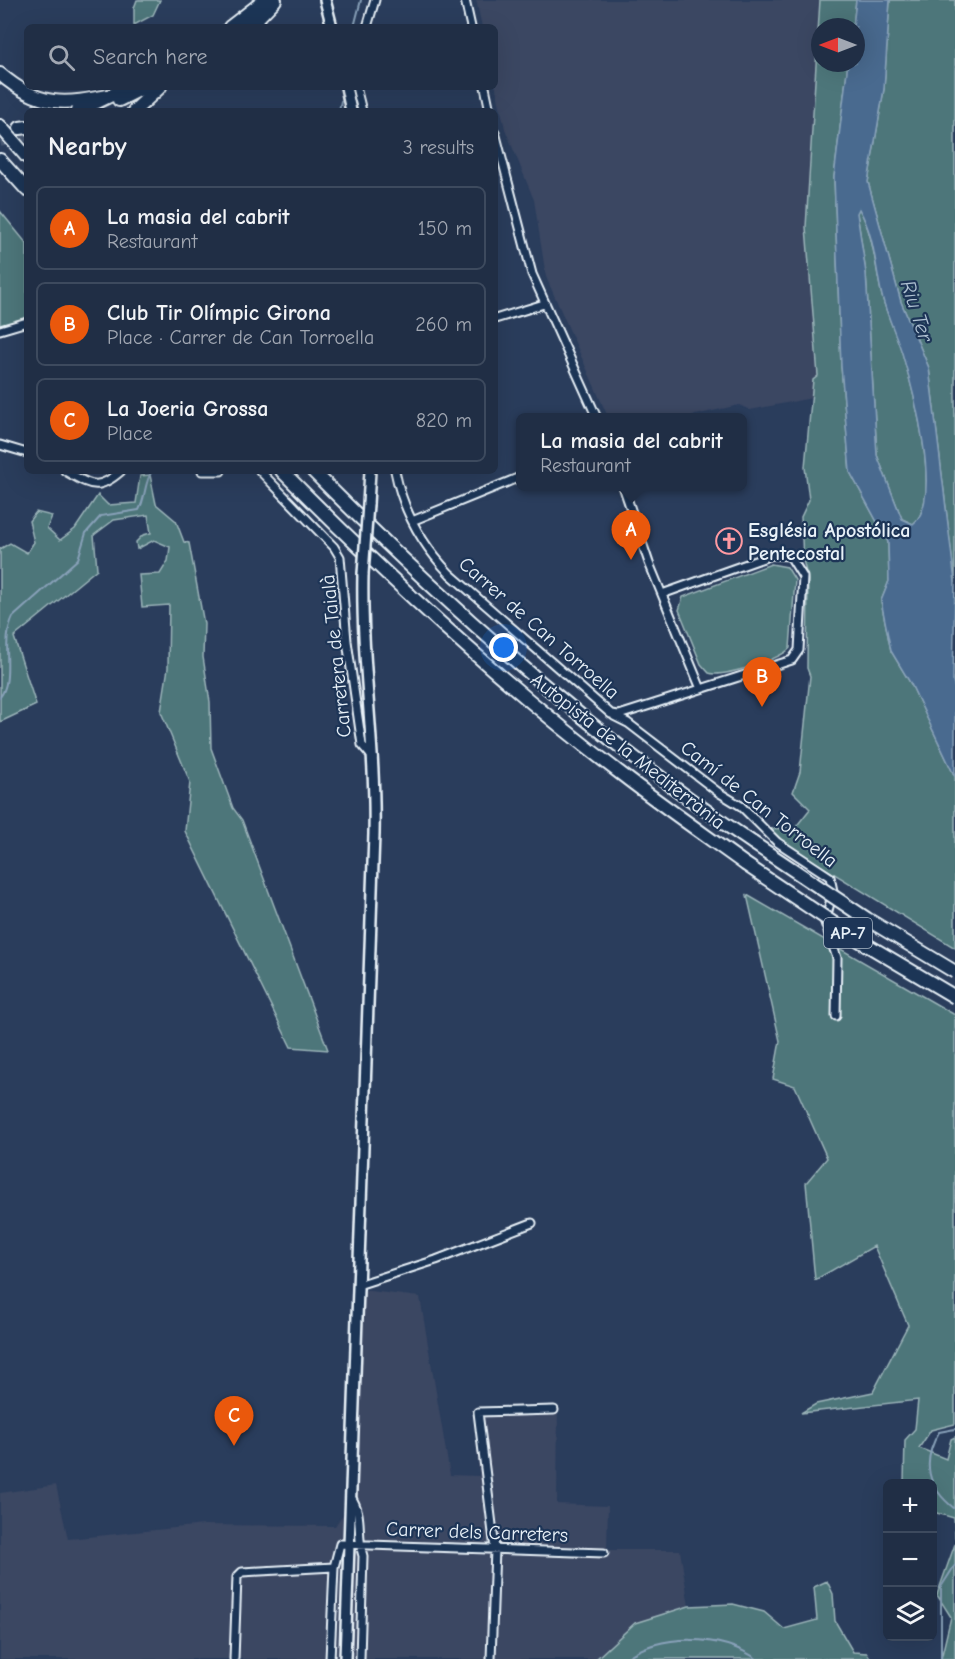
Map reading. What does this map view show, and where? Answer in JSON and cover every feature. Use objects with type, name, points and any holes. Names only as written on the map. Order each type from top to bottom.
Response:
[{"type":"highway","points":[[234,24],[265,0]]},
{"type":"highway","points":[[252,24],[275,0]]},
{"type":"highway","points":[[0,74],[27,94],[58,103],[78,102],[113,95]]},
{"type":"highway","points":[[85,108],[122,90]]},
{"type":"highway","points":[[103,108],[139,90]]},
{"type":"highway","points":[[137,108],[157,90]]},
{"type":"highway","points":[[0,126],[24,154]]},
{"type":"highway","points":[[0,160],[24,187]]},
{"type":"highway","name":"Autopista de la Mediterrània","points":[[285,474],[390,578],[512,685],[624,776],[745,864],[857,939],[955,997]]},
{"type":"highway","name":"Autopista de la Mediterrània","points":[[316,474],[409,565],[510,655],[643,763],[753,843],[859,914],[955,972]]},
{"type":"main road","points":[[326,1],[331,24]]},
{"type":"main road","points":[[347,90],[350,108]]},
{"type":"main road","points":[[345,1659],[354,1544],[351,1497],[374,834],[373,758],[363,639],[363,574],[370,474]]},
{"type":"street","points":[[368,24],[375,0]]},
{"type":"street","points":[[465,0],[470,24]]},
{"type":"street","points":[[357,90],[361,108]]},
{"type":"street","points":[[486,90],[489,108]]},
{"type":"street","points":[[498,145],[522,246],[544,304],[595,413]]},
{"type":"street","points":[[498,318],[544,304]]},
{"type":"street","points":[[0,330],[24,323]]},
{"type":"street","points":[[0,444],[24,452]]},
{"type":"street","points":[[72,474],[97,486],[116,474]]},
{"type":"street","name":"Carretera de Taialà","points":[[263,474],[339,554],[343,571],[347,641],[362,745],[373,758]]},
{"type":"street","name":"Carrer de Can Torroella","points":[[396,474],[400,493],[424,544],[450,574],[611,714],[619,715],[792,660],[799,650],[803,577],[790,556],[772,555],[662,594]]},
{"type":"street","points":[[412,520],[516,479]]},
{"type":"street","points":[[625,491],[662,594],[701,689]]},
{"type":"street","name":"Camí de Can Torroella","points":[[611,714],[628,723],[718,792],[733,800],[770,836],[830,877],[833,891],[825,923],[838,968],[836,1016]]},
{"type":"street","points":[[358,1285],[435,1260],[532,1224]]},
{"type":"street","points":[[490,1659],[495,1549],[478,1412],[554,1410]]},
{"type":"street","points":[[330,1659],[334,1567],[340,1544],[354,1544],[363,1556],[360,1659]]},
{"type":"street","name":"Carrer dels Carreters","points":[[354,1544],[604,1553]]},
{"type":"street","points":[[234,1659],[237,1577],[242,1572],[334,1567]]},
{"type":"shaded area","points":[[476,0],[820,0],[819,18],[811,18],[811,72],[817,72],[810,259],[818,376],[813,380],[812,398],[750,410],[739,405],[704,413],[606,413],[546,277],[534,200],[505,129],[496,90],[498,24],[481,24]]},
{"type":"shaded area","points":[[856,0],[890,0],[884,89],[868,182],[901,302],[929,368],[955,582],[953,681],[955,689],[955,777],[911,684],[891,651],[881,601],[889,581],[888,542],[850,472],[841,366],[834,177],[847,72],[865,72],[865,18],[854,18]],"holes":[[[859,209],[868,230],[884,303],[902,353],[923,442],[926,492],[922,511],[913,524],[902,519],[877,455],[866,273],[857,213]]]},
{"type":"shaded area","points":[[362,1290],[420,1297],[450,1475],[479,1476],[473,1408],[558,1407],[557,1504],[608,1506],[607,1550],[680,1550],[689,1606],[635,1624],[596,1659],[0,1659],[0,1493],[56,1485],[68,1539],[203,1525],[335,1526],[356,1495]]},
{"type":"green space","points":[[137,0],[160,0],[153,15],[136,24],[134,24],[134,8]]},
{"type":"green space","points":[[820,0],[856,0],[854,18],[819,18]]},
{"type":"green space","points":[[890,0],[955,0],[955,583],[929,368],[901,302],[868,182],[884,89]]},
{"type":"green space","points":[[816,72],[847,72],[834,177],[841,366],[850,472],[888,542],[889,581],[881,601],[891,651],[911,684],[955,777],[955,948],[787,845],[765,829],[795,828],[810,809],[793,792],[800,772],[810,676],[807,668],[808,580],[803,560],[801,517],[809,500],[805,467],[813,380],[818,376],[806,227]]},
{"type":"green space","points":[[859,208],[871,240],[884,303],[907,368],[923,442],[926,492],[922,511],[913,524],[902,519],[877,455],[866,273],[857,213]]},
{"type":"green space","points":[[0,211],[24,240],[24,320],[0,326]]},
{"type":"green space","points":[[150,475],[156,504],[176,521],[184,542],[189,543],[204,624],[203,657],[210,702],[211,748],[233,808],[242,820],[328,1050],[291,1047],[185,831],[190,782],[161,712],[168,668],[169,605],[142,607],[139,575],[160,574],[168,561],[170,547],[154,540],[137,549],[136,542],[143,535],[151,533],[148,515],[114,520],[94,535],[97,569],[14,637],[36,705],[0,722],[0,549],[10,543],[27,553],[34,542],[29,521],[36,512],[52,516],[47,528],[60,540],[75,529],[98,495],[108,505],[136,503],[140,476]]},
{"type":"green space","points":[[771,564],[787,567],[795,580],[790,648],[775,657],[751,666],[726,673],[709,673],[701,664],[679,610],[683,597]]},
{"type":"green space","points":[[747,895],[955,1015],[955,1424],[931,1430],[919,1448],[946,1459],[951,1439],[955,1437],[955,1538],[954,1518],[937,1513],[937,1479],[904,1479],[905,1440],[915,1429],[918,1400],[801,1413],[816,1404],[873,1392],[908,1325],[874,1246],[815,1280],[806,1183],[827,1158],[795,1086],[773,1079],[780,1041]]},
{"type":"green space","points":[[955,1544],[955,1659],[941,1659],[951,1617],[937,1595]]},
{"type":"green space","points":[[827,1581],[833,1594],[835,1621],[853,1652],[867,1653],[871,1659],[596,1659],[635,1623],[689,1606],[733,1604],[764,1612],[784,1629],[817,1620],[814,1587]]},
{"type":"waterway","points":[[355,24],[361,0]]},
{"type":"waterway","points":[[340,108],[341,101]]},
{"type":"waterway","points":[[0,697],[7,681],[9,627],[13,617],[78,559],[86,533],[101,516],[139,510],[151,474]]},
{"type":"waterway","points":[[955,1429],[939,1432],[933,1443],[929,1464],[930,1474],[938,1492],[955,1509]]},
{"type":"waterway","points":[[941,1659],[941,1587],[955,1565]]},
{"type":"waterway","points":[[625,1659],[655,1645],[691,1640],[726,1645],[757,1659]]},
{"type":"tunnel","points":[[0,141],[24,135]]},
{"type":"place","name":"Església Apostólica Pentecostal","points":[[729,541]]},
{"type":"place","name":"La masia del cabrit","points":[[631,560]]},
{"type":"place","name":"Club Tir Olímpic Girona","points":[[762,707]]},
{"type":"place","name":"La Joeria Grossa","points":[[234,1446]]},
{"type":"water label","name":"Riu Ter","points":[[917,311]]}]
